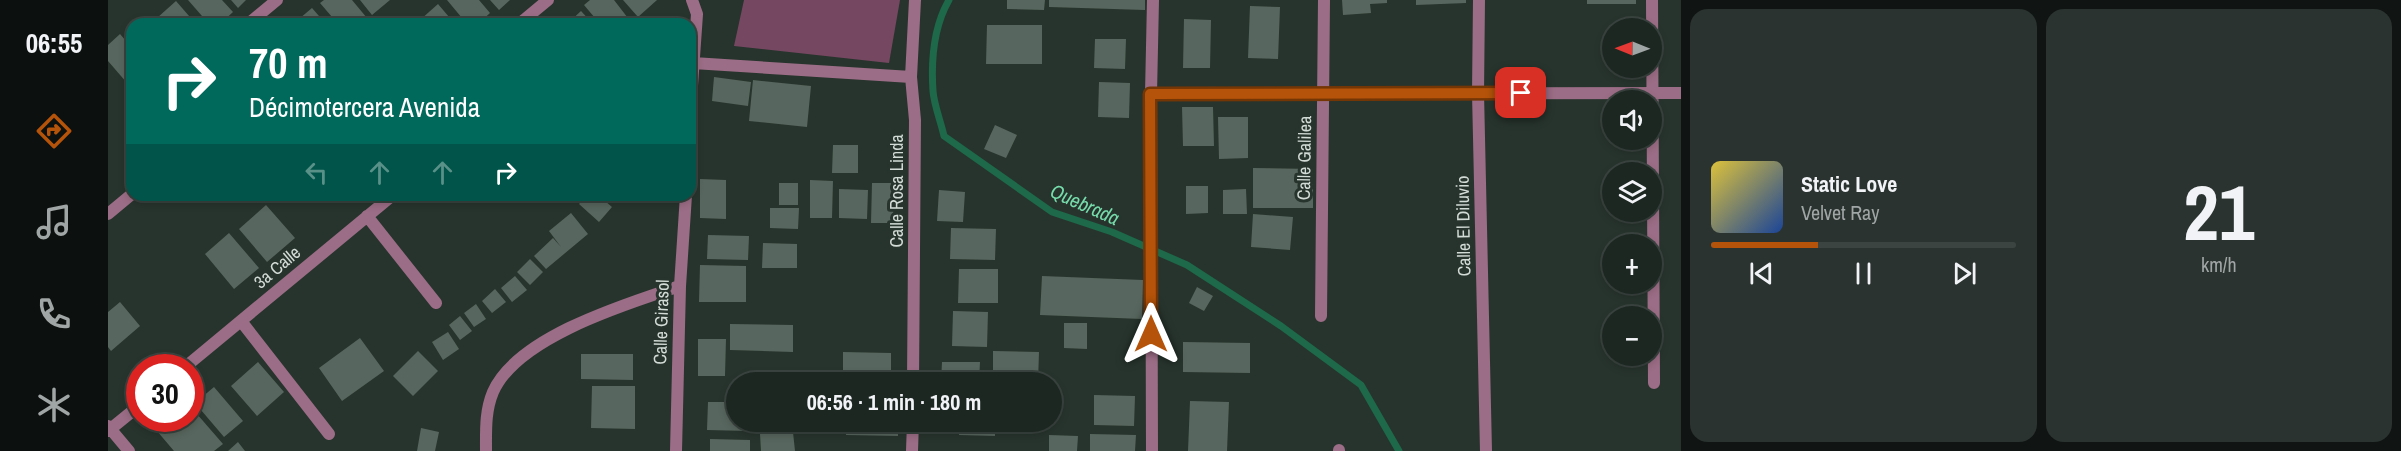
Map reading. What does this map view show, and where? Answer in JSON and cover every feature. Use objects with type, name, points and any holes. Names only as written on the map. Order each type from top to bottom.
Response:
[{"type":"street","points":[[255,18],[277,0]]},
{"type":"street","points":[[526,18],[548,0]]},
{"type":"street","points":[[692,0],[697,14],[696,26]]},
{"type":"street","name":"Calle Rosa Linda","points":[[913,372],[915,120],[910,77],[915,0]]},
{"type":"street","points":[[1152,451],[1150,94],[1153,0]]},
{"type":"street","name":"Calle Galilea","points":[[1321,316],[1324,0]]},
{"type":"street","name":"Calle El Diluvio","points":[[1479,0],[1478,93],[1486,451]]},
{"type":"street","points":[[1652,0],[1652,90]]},
{"type":"street","points":[[696,63],[910,77]]},
{"type":"street","points":[[1150,94],[1602,93]]},
{"type":"street","points":[[1662,93],[1681,93]]},
{"type":"street","points":[[1652,150],[1654,383]]},
{"type":"street","points":[[108,214],[126,199]]},
{"type":"street","name":"3a Calle","points":[[201,354],[386,201]]},
{"type":"street","name":"Calle Girasol","points":[[676,451],[680,286],[686,201]]},
{"type":"street","points":[[367,216],[436,303]]},
{"type":"street","points":[[486,451],[487,416],[494,391],[513,363],[535,347],[582,323],[680,286]]},
{"type":"street","points":[[241,321],[329,434]]},
{"type":"street","points":[[126,415],[109,428],[129,451]]},
{"type":"street","points":[[912,451],[913,432]]},
{"type":"shaded area","points":[[744,0],[900,0],[889,63],[734,46]]},
{"type":"building","points":[[188,0],[222,0],[233,12],[226,18],[204,18]]},
{"type":"building","points":[[231,0],[246,0],[238,8]]},
{"type":"building","points":[[324,0],[352,0],[367,18],[333,18],[320,3]]},
{"type":"building","points":[[360,0],[390,0],[372,15]]},
{"type":"building","points":[[447,0],[479,0],[490,13],[485,18],[462,18]]},
{"type":"building","points":[[490,0],[510,0],[499,10]]},
{"type":"building","points":[[590,0],[614,0],[628,18],[595,18],[584,5]]},
{"type":"building","points":[[623,0],[657,0],[638,17]]},
{"type":"building","points":[[1007,0],[1045,0],[1044,10],[1007,9]]},
{"type":"building","points":[[1049,0],[1145,0],[1145,10],[1049,7]]},
{"type":"building","points":[[1342,0],[1387,0],[1387,3],[1370,4],[1371,13],[1343,15]]},
{"type":"building","points":[[1416,0],[1466,0],[1466,3],[1416,5]]},
{"type":"building","points":[[1587,0],[1636,0],[1636,4],[1587,4]]},
{"type":"building","points":[[176,1],[191,18],[157,18]]},
{"type":"building","points":[[438,4],[450,18],[422,18]]},
{"type":"building","points":[[1250,6],[1280,7],[1278,59],[1248,58]]},
{"type":"building","points":[[312,8],[321,18],[300,18]]},
{"type":"building","points":[[581,11],[587,18],[573,18]]},
{"type":"building","points":[[1184,19],[1211,20],[1210,68],[1183,68]]},
{"type":"building","points":[[987,25],[1042,25],[1042,64],[986,64]]},
{"type":"building","points":[[120,34],[126,41],[126,82],[108,61],[108,45]]},
{"type":"building","points":[[1095,39],[1126,39],[1125,69],[1094,68]]},
{"type":"building","points":[[714,77],[751,82],[748,106],[712,101]]},
{"type":"building","points":[[753,80],[811,86],[807,127],[749,121]]},
{"type":"building","points":[[1099,82],[1130,83],[1129,118],[1098,117]]},
{"type":"building","points":[[1182,107],[1213,107],[1214,146],[1183,146]]},
{"type":"building","points":[[1218,117],[1248,117],[1248,158],[1219,159]]},
{"type":"building","points":[[995,125],[1017,135],[1006,158],[984,149]]},
{"type":"building","points":[[833,145],[858,145],[858,173],[832,173]]},
{"type":"building","points":[[1253,168],[1313,169],[1313,208],[1253,208]]},
{"type":"building","points":[[700,179],[726,180],[726,219],[700,218]]},
{"type":"building","points":[[810,180],[833,181],[832,218],[810,218]]},
{"type":"building","points":[[779,183],[798,183],[798,205],[779,205]]},
{"type":"building","points":[[872,183],[894,183],[893,223],[871,223]]},
{"type":"building","points":[[1186,186],[1208,186],[1208,213],[1186,214]]},
{"type":"building","points":[[839,189],[868,190],[867,219],[839,218]]},
{"type":"building","points":[[1246,189],[1247,214],[1223,214],[1223,190]]},
{"type":"building","points":[[939,190],[965,192],[963,222],[937,221]]},
{"type":"building","points":[[582,201],[605,201],[612,207],[599,222],[579,204]]},
{"type":"building","points":[[266,205],[295,238],[267,262],[239,229]]},
{"type":"building","points":[[770,208],[799,208],[798,229],[770,228]]},
{"type":"building","points":[[571,213],[588,234],[546,269],[534,256],[553,238],[561,247],[549,231]]},
{"type":"building","points":[[1253,214],[1293,217],[1290,250],[1251,247]]},
{"type":"building","points":[[951,228],[996,229],[995,260],[950,259]]},
{"type":"building","points":[[229,233],[259,268],[234,289],[205,254]]},
{"type":"building","points":[[708,235],[749,236],[748,260],[707,259]]},
{"type":"building","points":[[763,243],[797,244],[797,268],[762,268]]},
{"type":"building","points":[[530,259],[543,272],[530,285],[517,272]]},
{"type":"building","points":[[700,265],[746,266],[746,302],[699,302]]},
{"type":"building","points":[[959,269],[998,269],[998,303],[958,303]]},
{"type":"building","points":[[515,276],[527,290],[512,302],[501,288]]},
{"type":"building","points":[[1042,276],[1143,280],[1142,319],[1040,315]]},
{"type":"building","points":[[1197,287],[1213,296],[1204,311],[1189,303]]},
{"type":"building","points":[[495,289],[506,302],[492,313],[482,301]]},
{"type":"building","points":[[120,302],[140,326],[111,351],[108,347],[108,312]]},
{"type":"building","points":[[476,304],[486,319],[474,327],[464,313]]},
{"type":"building","points":[[953,311],[988,312],[987,347],[952,346]]},
{"type":"building","points":[[460,316],[472,331],[460,340],[449,325]]},
{"type":"building","points":[[1064,323],[1087,323],[1087,349],[1064,348]]},
{"type":"building","points":[[730,324],[793,325],[793,352],[730,350]]},
{"type":"building","points":[[448,332],[459,349],[443,360],[432,342]]},
{"type":"building","points":[[360,338],[384,371],[342,401],[319,368]]},
{"type":"building","points":[[698,339],[726,339],[725,376],[698,376]]},
{"type":"building","points":[[1183,342],[1250,343],[1250,373],[1183,372]]},
{"type":"building","points":[[418,351],[438,371],[413,396],[393,376]]},
{"type":"building","points":[[993,351],[1039,352],[1038,372],[993,372]]},
{"type":"building","points":[[843,352],[891,353],[891,372],[843,372]]},
{"type":"building","points":[[581,354],[633,354],[633,380],[581,379]]},
{"type":"building","points":[[258,362],[284,392],[257,416],[231,386]]},
{"type":"building","points":[[942,362],[980,362],[980,372],[942,372]]},
{"type":"building","points":[[592,386],[635,386],[635,429],[591,428]]},
{"type":"building","points":[[214,387],[243,421],[224,437],[204,414],[204,395]]},
{"type":"building","points":[[1094,395],[1135,396],[1134,426],[1094,425]]},
{"type":"building","points":[[1190,401],[1229,402],[1227,451],[1188,451]]},
{"type":"building","points":[[708,402],[726,402],[726,430],[707,430]]},
{"type":"building","points":[[204,422],[223,444],[214,451],[174,451],[158,432],[204,432]]},
{"type":"building","points":[[421,428],[439,432],[435,451],[417,451]]},
{"type":"building","points":[[793,432],[795,451],[761,451],[760,434]]},
{"type":"building","points":[[846,432],[898,432],[898,436],[846,435]]},
{"type":"building","points":[[959,432],[995,432],[995,436],[959,435]]},
{"type":"building","points":[[1090,434],[1136,435],[1135,451],[1090,451]]},
{"type":"building","points":[[1049,435],[1078,436],[1077,451],[1049,451]]},
{"type":"building","points":[[710,439],[750,440],[750,451],[710,451]]},
{"type":"building","points":[[238,442],[245,451],[228,451]]},
{"type":"waterway","name":"Quebrada","points":[[949,0],[937,32],[932,80],[936,108],[944,136],[1052,212],[1112,232],[1187,265],[1281,326],[1361,385],[1399,451]]},
{"type":"route","points":[[1151,334],[1150,94],[1521,93]]}]
